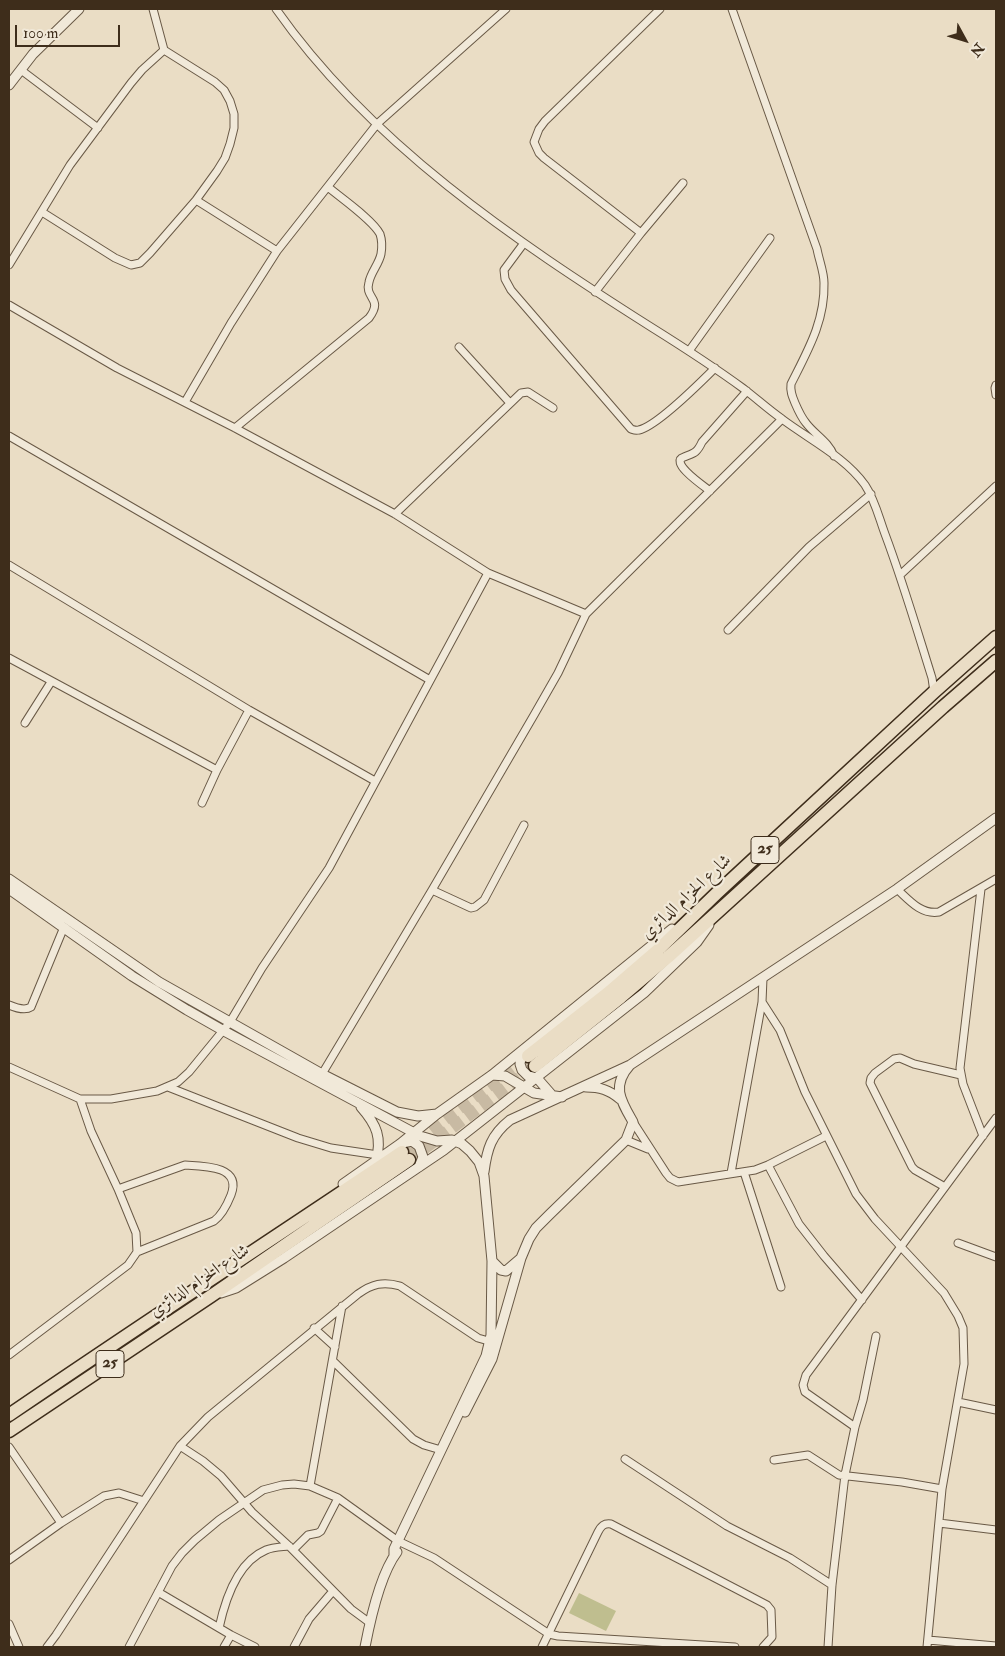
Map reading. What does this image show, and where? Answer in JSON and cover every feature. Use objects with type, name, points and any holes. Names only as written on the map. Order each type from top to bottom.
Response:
[{"type":"highway","name":"شارع الحزام الدائري","points":[[531,1063],[659,949],[934,692],[996,637]]},
{"type":"highway","name":"شارع الحزام الدائري","points":[[531,1063],[621,997],[715,915],[996,661]]},
{"type":"highway","name":"شارع الحزام الدائري","points":[[9,1414],[131,1331],[407,1156]]},
{"type":"highway","name":"شارع الحزام الدائري","points":[[9,1431],[211,1296],[407,1156]]},
{"type":"street","points":[[9,85],[33,54],[79,9]]},
{"type":"street","points":[[42,212],[115,258],[131,264],[140,262],[196,200],[225,158],[234,128],[234,114],[230,101],[224,90],[215,82],[164,50],[153,9]]},
{"type":"street","points":[[276,9],[294,34],[329,74],[377,124],[445,184],[524,243],[595,292],[715,368],[782,420],[857,474],[871,494],[900,575],[932,678],[934,692]]},
{"type":"street","points":[[186,402],[231,323],[277,252],[377,124],[506,9]]},
{"type":"street","points":[[641,233],[544,158],[534,142],[539,129],[545,122],[660,9]]},
{"type":"street","points":[[732,9],[817,249],[824,280],[824,307],[816,333],[790,389],[806,424],[829,446],[834,456]]},
{"type":"street","points":[[9,265],[70,165],[142,70],[164,50]]},
{"type":"street","points":[[20,70],[98,128]]},
{"type":"street","points":[[595,292],[683,183]]},
{"type":"street","points":[[236,428],[369,318],[374,311],[375,303],[368,288],[368,283],[380,256],[382,246],[380,235],[373,225],[328,187]]},
{"type":"street","points":[[196,200],[277,252]]},
{"type":"street","points":[[690,351],[770,238]]},
{"type":"street","points":[[524,243],[504,270],[505,279],[511,290],[631,429],[640,430],[661,417],[696,388],[715,368]]},
{"type":"street","points":[[9,305],[117,368],[236,428],[395,514],[488,573],[586,614]]},
{"type":"street","points":[[459,347],[510,403]]},
{"type":"street","points":[[996,385],[994,388],[996,395]]},
{"type":"street","points":[[710,491],[684,470],[680,460],[694,454],[746,391]]},
{"type":"street","points":[[395,514],[521,393],[528,392],[552,408]]},
{"type":"street","points":[[322,1074],[558,673],[586,614],[782,420]]},
{"type":"street","points":[[9,436],[430,680]]},
{"type":"street","points":[[900,575],[996,486]]},
{"type":"street","points":[[728,630],[809,547],[871,494]]},
{"type":"street","points":[[9,565],[250,710],[375,781]]},
{"type":"street","points":[[9,1067],[80,1099],[111,1099],[157,1091],[168,1088],[189,1072],[224,1031],[262,968],[329,868],[488,573]]},
{"type":"street","points":[[9,658],[217,770]]},
{"type":"street","points":[[25,723],[51,682]]},
{"type":"street","points":[[202,803],[217,770],[250,710]]},
{"type":"street","points":[[484,1176],[490,1143],[501,1127],[510,1120],[630,1065],[897,889],[996,818]]},
{"type":"street","points":[[432,890],[470,908],[479,905],[491,888],[524,825]]},
{"type":"street","points":[[9,879],[151,977],[322,1074],[356,1102],[375,1124],[378,1138],[377,1158]]},
{"type":"street","points":[[897,889],[919,908],[935,913],[996,879]]},
{"type":"street","points":[[9,889],[132,976],[224,1031],[335,1085],[397,1112],[418,1116],[437,1114]]},
{"type":"street","points":[[981,889],[960,1068],[963,1084],[983,1136]]},
{"type":"street","points":[[9,1005],[23,1009],[31,1007],[64,928]]},
{"type":"street","points":[[731,1173],[762,1002],[763,978]]},
{"type":"street","points":[[762,1002],[780,1030],[805,1092],[862,1204],[944,1293],[963,1328],[964,1364],[942,1489],[927,1643],[996,1646]]},
{"type":"street","points":[[945,1187],[912,1167],[871,1087],[871,1078],[875,1073],[900,1058],[914,1064],[961,1075]]},
{"type":"street","points":[[407,1156],[414,1133],[437,1114],[492,1075],[531,1063]]},
{"type":"street","points":[[444,1150],[525,1088],[531,1063]]},
{"type":"street","points":[[531,1063],[551,1094]]},
{"type":"street","points":[[630,1065],[621,1077],[620,1099],[666,1174],[678,1182],[744,1172],[768,1165],[826,1136]]},
{"type":"street","points":[[492,1075],[505,1076],[525,1088],[540,1094],[562,1097]]},
{"type":"street","points":[[583,1087],[605,1089],[620,1099]]},
{"type":"street","points":[[168,1088],[306,1141],[377,1158],[407,1156],[444,1150],[470,1151]]},
{"type":"street","points":[[9,1356],[128,1266],[137,1252],[136,1233],[118,1189],[90,1131],[80,1099]]},
{"type":"street","points":[[356,1102],[431,1140],[456,1141],[470,1151],[479,1162],[484,1176],[492,1261],[492,1324],[494,1342],[441,1450],[394,1556],[377,1598],[364,1647]]},
{"type":"street","points":[[855,1427],[806,1392],[803,1385],[806,1375],[996,1118]]},
{"type":"street","points":[[400,1542],[488,1368],[494,1342],[529,1239],[536,1228],[626,1140],[633,1122]]},
{"type":"street","points":[[626,1140],[649,1149]]},
{"type":"street","points":[[202,1286],[216,1270],[233,1257],[377,1158]]},
{"type":"street","points":[[118,1189],[185,1165],[223,1171],[228,1173],[233,1179],[233,1188],[229,1201],[217,1219],[137,1252]]},
{"type":"street","points":[[768,1165],[800,1224],[824,1256],[862,1300]]},
{"type":"street","points":[[744,1172],[781,1287]]},
{"type":"street","points":[[958,1242],[996,1257]]},
{"type":"street","points":[[492,1261],[501,1270],[506,1271],[521,1258]]},
{"type":"street","points":[[47,1647],[180,1446],[208,1417],[314,1328],[370,1286],[390,1283],[400,1286],[478,1338],[494,1342]]},
{"type":"street","points":[[310,1486],[342,1306]]},
{"type":"street","points":[[314,1328],[335,1346]]},
{"type":"street","points":[[828,1647],[832,1585],[845,1475],[876,1336]]},
{"type":"street","points":[[333,1361],[413,1439],[424,1445],[441,1450]]},
{"type":"street","points":[[958,1402],[996,1410]]},
{"type":"street","points":[[180,1446],[203,1461],[220,1476],[243,1503],[291,1548],[357,1615],[370,1623]]},
{"type":"street","points":[[9,1447],[61,1523]]},
{"type":"street","points":[[774,1460],[808,1455],[839,1475],[902,1482],[942,1489]]},
{"type":"street","points":[[625,1459],[727,1526],[790,1558],[832,1585]]},
{"type":"street","points":[[129,1647],[172,1566],[182,1553],[219,1520],[243,1503],[263,1490],[282,1484],[310,1486],[338,1498],[400,1542],[434,1558],[549,1634],[735,1647]]},
{"type":"street","points":[[9,1560],[61,1523],[104,1496],[114,1493],[124,1494],[144,1501]]},
{"type":"street","points":[[219,1628],[223,1609],[230,1591],[248,1563],[267,1549],[291,1548],[308,1535],[321,1531],[338,1498]]},
{"type":"street","points":[[939,1522],[996,1530]]},
{"type":"street","points":[[542,1647],[601,1526],[606,1523],[767,1605],[771,1610],[772,1637],[763,1647]]},
{"type":"street","points":[[294,1647],[309,1620],[333,1591]]},
{"type":"street","points":[[158,1592],[255,1647]]},
{"type":"street","points":[[9,1624],[19,1647]]},
{"type":"street","points":[[224,1647],[231,1635]]},
{"type":"shaded area","points":[[579,1593],[616,1611],[606,1631],[569,1613]]},
{"type":"tunnel","points":[[402,1152],[528,1056]]},
{"type":"tunnel","points":[[409,1160],[535,1066]]}]
